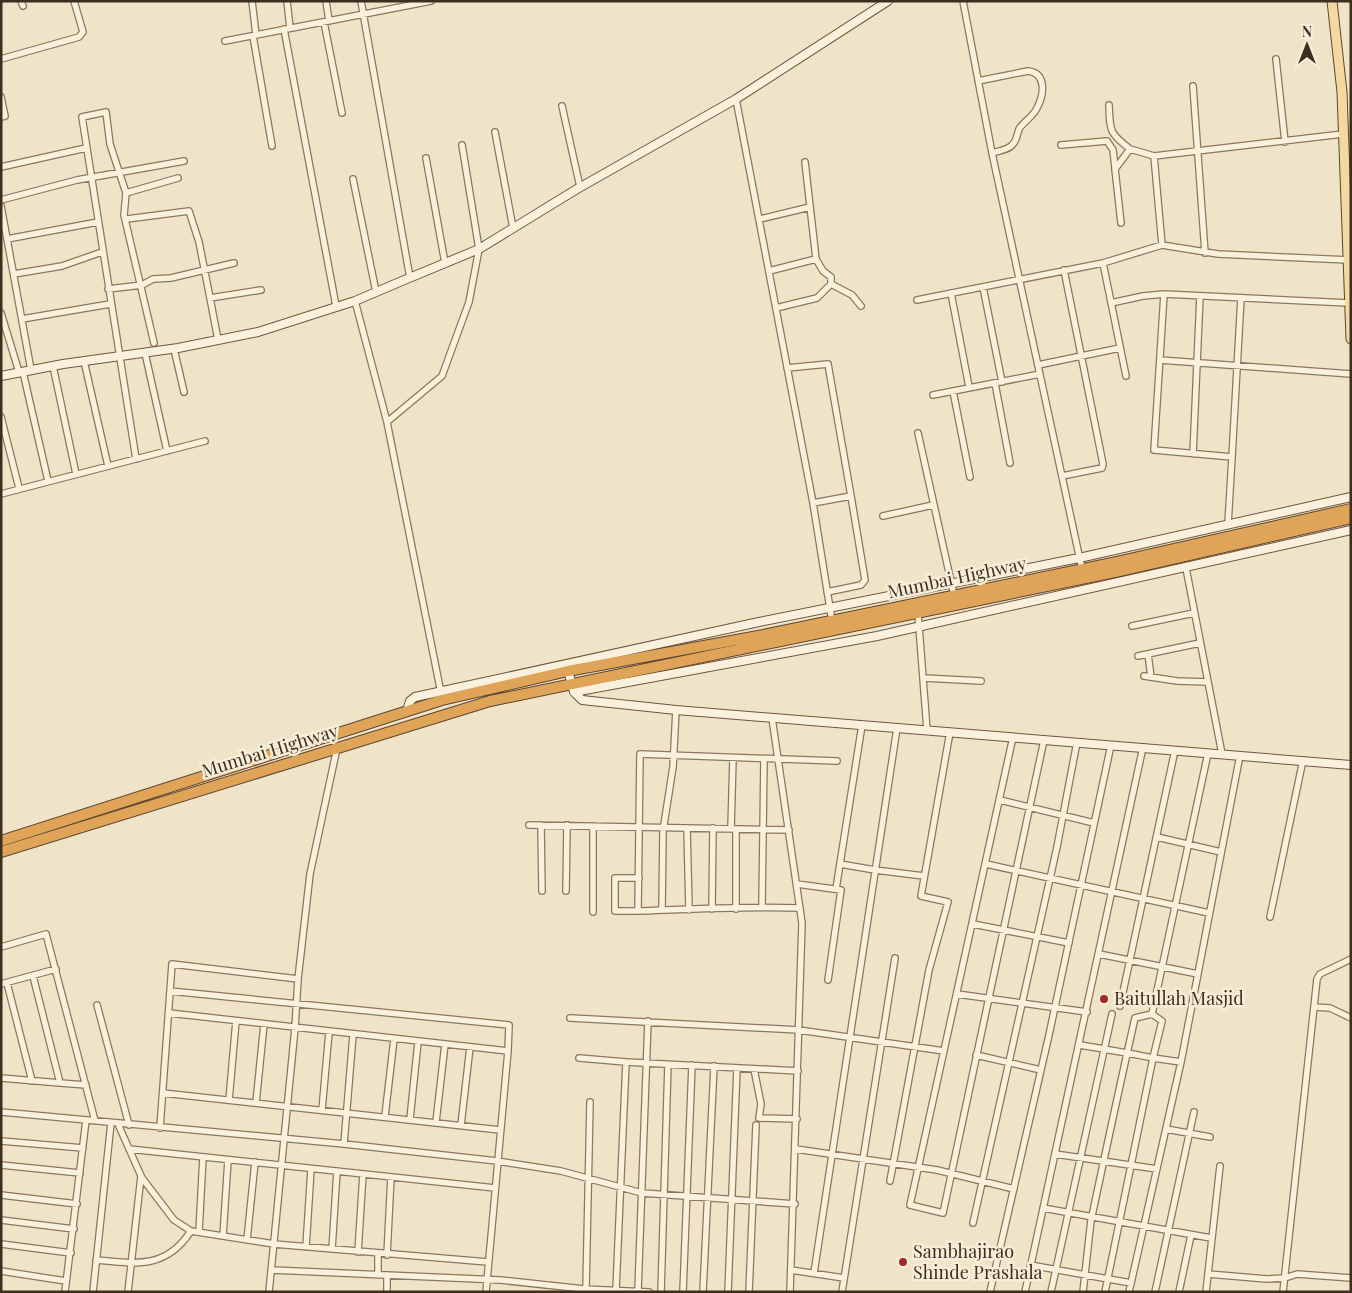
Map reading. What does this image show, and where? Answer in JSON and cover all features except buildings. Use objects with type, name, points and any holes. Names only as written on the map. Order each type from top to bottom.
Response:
[{"type":"highway","name":"Mumbai Highway","points":[[1,841],[407,711],[441,695],[567,667],[832,621],[954,595],[1081,563],[1244,532],[1351,509]]},
{"type":"highway","name":"Mumbai Highway","points":[[1,852],[490,701],[549,689],[573,688],[596,679],[1115,572],[1351,518]]},
{"type":"highway","points":[[1243,521],[1244,532]]},
{"type":"main road","points":[[1332,1],[1342,92],[1351,339]]},
{"type":"street","points":[[1,60],[79,37],[83,32],[74,1]]},
{"type":"street","points":[[252,1],[254,35],[272,146]]},
{"type":"street","points":[[287,1],[287,29],[336,306]]},
{"type":"street","points":[[326,1],[326,21],[342,113]]},
{"type":"street","points":[[361,1],[410,278]]},
{"type":"street","points":[[224,41],[363,14],[398,4],[431,1]]},
{"type":"street","points":[[1,376],[84,361],[174,349],[258,332],[355,301],[479,249],[580,188],[736,99],[888,1]]},
{"type":"street","points":[[963,1],[992,153],[1081,563]]},
{"type":"street","points":[[1276,59],[1285,142]]},
{"type":"street","points":[[978,80],[1028,71],[1034,71],[1042,80],[1043,89],[1038,108],[1019,130],[1013,144],[1009,148],[992,153]]},
{"type":"street","points":[[1193,86],[1205,253]]},
{"type":"street","points":[[1,96],[5,116],[1,117]]},
{"type":"street","points":[[736,99],[813,503],[832,621]]},
{"type":"street","points":[[1110,105],[1110,129],[1112,135],[1130,149],[1154,156],[1343,134]]},
{"type":"street","points":[[562,106],[580,188]]},
{"type":"street","points":[[136,459],[118,356],[82,117],[106,112],[110,144],[126,193],[124,215],[127,219],[154,343]]},
{"type":"street","points":[[495,132],[513,228]]},
{"type":"street","points":[[1061,145],[1107,141],[1113,150],[1121,223]]},
{"type":"street","points":[[387,422],[442,376],[469,302],[479,249],[462,145]]},
{"type":"street","points":[[1,167],[86,148]]},
{"type":"street","points":[[1115,169],[1130,149]]},
{"type":"street","points":[[1154,156],[1162,245]]},
{"type":"street","points":[[426,158],[445,263]]},
{"type":"street","points":[[1,200],[91,178],[184,161]]},
{"type":"street","points":[[805,162],[816,259],[822,271],[830,277],[831,284]]},
{"type":"street","points":[[126,193],[178,178]]},
{"type":"street","points":[[354,179],[376,292]]},
{"type":"street","points":[[1,206],[22,319],[25,372],[48,481]]},
{"type":"street","points":[[760,219],[810,207]]},
{"type":"street","points":[[127,219],[189,211],[199,242],[218,340]]},
{"type":"street","points":[[7,239],[98,222]]},
{"type":"street","points":[[917,300],[1103,263],[1162,245],[1205,253],[1349,260]]},
{"type":"street","points":[[14,274],[62,266],[102,252]]},
{"type":"street","points":[[770,272],[816,259]]},
{"type":"street","points":[[108,289],[142,285],[153,279],[234,263]]},
{"type":"street","points":[[1103,263],[1126,376]]},
{"type":"street","points":[[1062,476],[1102,468],[1103,464],[1064,270]]},
{"type":"street","points":[[831,284],[852,295],[862,306]]},
{"type":"street","points":[[776,308],[818,298],[831,284]]},
{"type":"street","points":[[984,287],[1010,463]]},
{"type":"street","points":[[210,298],[261,290]]},
{"type":"street","points":[[951,293],[969,387]]},
{"type":"street","points":[[1111,303],[1164,294],[1349,303]]},
{"type":"street","points":[[1164,294],[1154,450],[1232,457]]},
{"type":"street","points":[[1193,454],[1200,296]]},
{"type":"street","points":[[1228,524],[1241,298]]},
{"type":"street","points":[[355,301],[387,422],[441,695]]},
{"type":"street","points":[[22,319],[110,304]]},
{"type":"street","points":[[1,313],[25,372]]},
{"type":"street","points":[[1038,365],[1120,348]]},
{"type":"street","points":[[174,349],[184,392]]},
{"type":"street","points":[[145,353],[167,451]]},
{"type":"street","points":[[1160,360],[1351,374]]},
{"type":"street","points":[[84,361],[108,466]]},
{"type":"street","points":[[787,368],[828,364],[864,580],[861,585],[827,592]]},
{"type":"street","points":[[53,366],[76,474]]},
{"type":"street","points":[[933,395],[1040,374]]},
{"type":"street","points":[[953,391],[970,477]]},
{"type":"street","points":[[1,417],[19,488]]},
{"type":"street","points":[[918,433],[954,595]]},
{"type":"street","points":[[1,494],[205,441]]},
{"type":"street","points":[[813,503],[851,496]]},
{"type":"street","points":[[1351,497],[1228,524],[1081,563],[950,583],[829,608],[567,667],[573,688],[582,700],[676,710],[1351,765]]},
{"type":"street","points":[[883,516],[933,505]]},
{"type":"street","points":[[573,688],[920,626],[1351,530]]},
{"type":"street","points":[[1186,568],[1222,754]]},
{"type":"street","points":[[1132,626],[1194,613]]},
{"type":"street","points":[[918,614],[927,730]]},
{"type":"street","points":[[1138,656],[1200,643]]},
{"type":"street","points":[[1148,654],[1151,678]]},
{"type":"street","points":[[1144,676],[1208,682]]},
{"type":"street","points":[[924,678],[980,681]]},
{"type":"street","points":[[662,910],[663,831],[665,828],[674,756],[676,710]]},
{"type":"street","points":[[772,718],[802,923],[795,1204],[790,1292]]},
{"type":"street","points":[[836,889],[862,725]]},
{"type":"street","points":[[814,1273],[897,728]]},
{"type":"street","points":[[890,1182],[929,970],[948,902],[921,896],[950,732]]},
{"type":"street","points":[[1013,737],[910,1205],[943,1213],[976,1055],[1005,930],[1044,740]]},
{"type":"street","points":[[973,1223],[1050,878],[1077,742]]},
{"type":"street","points":[[990,1292],[1055,1007],[1111,745]]},
{"type":"street","points":[[1024,1292],[1080,1045],[1143,747]]},
{"type":"street","points":[[269,1292],[285,1140],[298,979],[310,874],[337,748]]},
{"type":"street","points":[[1120,1006],[1175,750]]},
{"type":"street","points":[[1152,1014],[1208,753]]},
{"type":"street","points":[[638,910],[640,754],[838,762]]},
{"type":"street","points":[[1129,1292],[1181,1062],[1240,755]]},
{"type":"street","points":[[733,758],[736,909]]},
{"type":"street","points":[[762,906],[764,759]]},
{"type":"street","points":[[1270,917],[1303,760]]},
{"type":"street","points":[[1000,800],[1094,824]]},
{"type":"street","points":[[529,825],[789,830]]},
{"type":"street","points":[[541,825],[542,891]]},
{"type":"street","points":[[566,826],[566,891]]},
{"type":"street","points":[[593,826],[593,912]]},
{"type":"street","points":[[687,828],[689,910]]},
{"type":"street","points":[[712,909],[713,828]]},
{"type":"street","points":[[1157,837],[1221,852]]},
{"type":"street","points":[[840,864],[924,876]]},
{"type":"street","points":[[986,864],[1209,912]]},
{"type":"street","points":[[638,878],[615,878],[615,911],[736,909],[762,906],[800,908]]},
{"type":"street","points":[[797,884],[841,890],[828,980]]},
{"type":"street","points":[[973,924],[1069,943]]},
{"type":"street","points":[[1,946],[46,934],[96,1121]]},
{"type":"street","points":[[1099,954],[1198,974]]},
{"type":"street","points":[[842,1292],[895,958]]},
{"type":"street","points":[[1283,1292],[1314,1007],[1320,974],[1351,959]]},
{"type":"street","points":[[160,1128],[172,964],[298,979]]},
{"type":"street","points":[[32,1081],[4,984],[56,969]]},
{"type":"street","points":[[33,976],[60,1083]]},
{"type":"street","points":[[170,991],[509,1024],[486,1292]]},
{"type":"street","points":[[957,994],[1087,1012]]},
{"type":"street","points":[[97,1005],[129,1125]]},
{"type":"street","points":[[1314,1007],[1330,1008],[1351,1018]]},
{"type":"street","points":[[169,1013],[508,1051]]},
{"type":"street","points":[[1051,1292],[1112,1014]]},
{"type":"street","points":[[1083,1292],[1092,1216],[1135,1018],[1152,1014],[1162,1021],[1130,1165],[1105,1292]]},
{"type":"street","points":[[570,1018],[799,1030],[944,1051]]},
{"type":"street","points":[[229,1100],[236,1021]]},
{"type":"street","points":[[638,1291],[648,1021]]},
{"type":"street","points":[[256,1103],[264,1024]]},
{"type":"street","points":[[322,1110],[329,1032]]},
{"type":"street","points":[[344,1144],[353,1035]]},
{"type":"street","points":[[385,1116],[394,1039]]},
{"type":"street","points":[[410,1119],[418,1042]]},
{"type":"street","points":[[436,1122],[445,1044]]},
{"type":"street","points":[[1080,1045],[1181,1062]]},
{"type":"street","points":[[461,1125],[470,1047]]},
{"type":"street","points":[[976,1055],[1041,1070]]},
{"type":"street","points":[[579,1058],[798,1071]]},
{"type":"street","points":[[616,1290],[626,1062]]},
{"type":"street","points":[[661,1292],[668,1064]]},
{"type":"street","points":[[683,1292],[692,1065]]},
{"type":"street","points":[[704,1292],[714,1066]]},
{"type":"street","points":[[728,1292],[737,1068]]},
{"type":"street","points":[[754,1069],[761,1104],[759,1118],[797,1119]]},
{"type":"street","points":[[1,1078],[86,1085]]},
{"type":"street","points":[[163,1094],[385,1116],[500,1130]]},
{"type":"street","points":[[585,1290],[590,1102]]},
{"type":"street","points":[[1,1112],[344,1144],[561,1171],[642,1193],[795,1204]]},
{"type":"street","points":[[1155,1292],[1194,1112]]},
{"type":"street","points":[[65,1292],[86,1120]]},
{"type":"street","points":[[93,1292],[111,1123]]},
{"type":"street","points":[[118,1124],[141,1176],[174,1220],[191,1231],[274,1244],[488,1262]]},
{"type":"street","points":[[749,1292],[756,1125]]},
{"type":"street","points":[[1166,1129],[1210,1137]]},
{"type":"street","points":[[1,1141],[83,1148]]},
{"type":"street","points":[[129,1149],[495,1188]]},
{"type":"street","points":[[796,1149],[918,1167],[1014,1189]]},
{"type":"street","points":[[1055,1154],[1157,1169]]},
{"type":"street","points":[[198,1232],[203,1157]]},
{"type":"street","points":[[223,1236],[228,1160]]},
{"type":"street","points":[[247,1240],[255,1162]]},
{"type":"street","points":[[1,1165],[80,1173]]},
{"type":"street","points":[[1206,1292],[1220,1166]]},
{"type":"street","points":[[306,1247],[311,1168]]},
{"type":"street","points":[[332,1250],[337,1171]]},
{"type":"street","points":[[358,1252],[363,1174]]},
{"type":"street","points":[[128,1292],[141,1176]]},
{"type":"street","points":[[387,1255],[391,1177]]},
{"type":"street","points":[[1,1195],[77,1204]]},
{"type":"street","points":[[1043,1208],[1211,1238]]},
{"type":"street","points":[[1,1220],[74,1229]]},
{"type":"street","points":[[96,1260],[131,1263],[165,1258],[184,1242],[191,1231]]},
{"type":"street","points":[[1179,1292],[1192,1235]]},
{"type":"street","points":[[1,1244],[71,1253]]},
{"type":"street","points":[[378,1254],[378,1274]]},
{"type":"street","points":[[1030,1265],[1131,1283]]},
{"type":"street","points":[[272,1270],[487,1280],[585,1290],[649,1292]]},
{"type":"street","points":[[791,1270],[844,1278]]},
{"type":"street","points":[[1,1271],[66,1280]]},
{"type":"street","points":[[1208,1274],[1285,1278],[1297,1274],[1351,1278]]},
{"type":"street","points":[[387,1292],[388,1275]]},
{"type":"place","name":"Baitullah Masjid","points":[[1104,999]]},
{"type":"place","name":"Sambhajirao Shinde Prashala","points":[[903,1262]]}]
